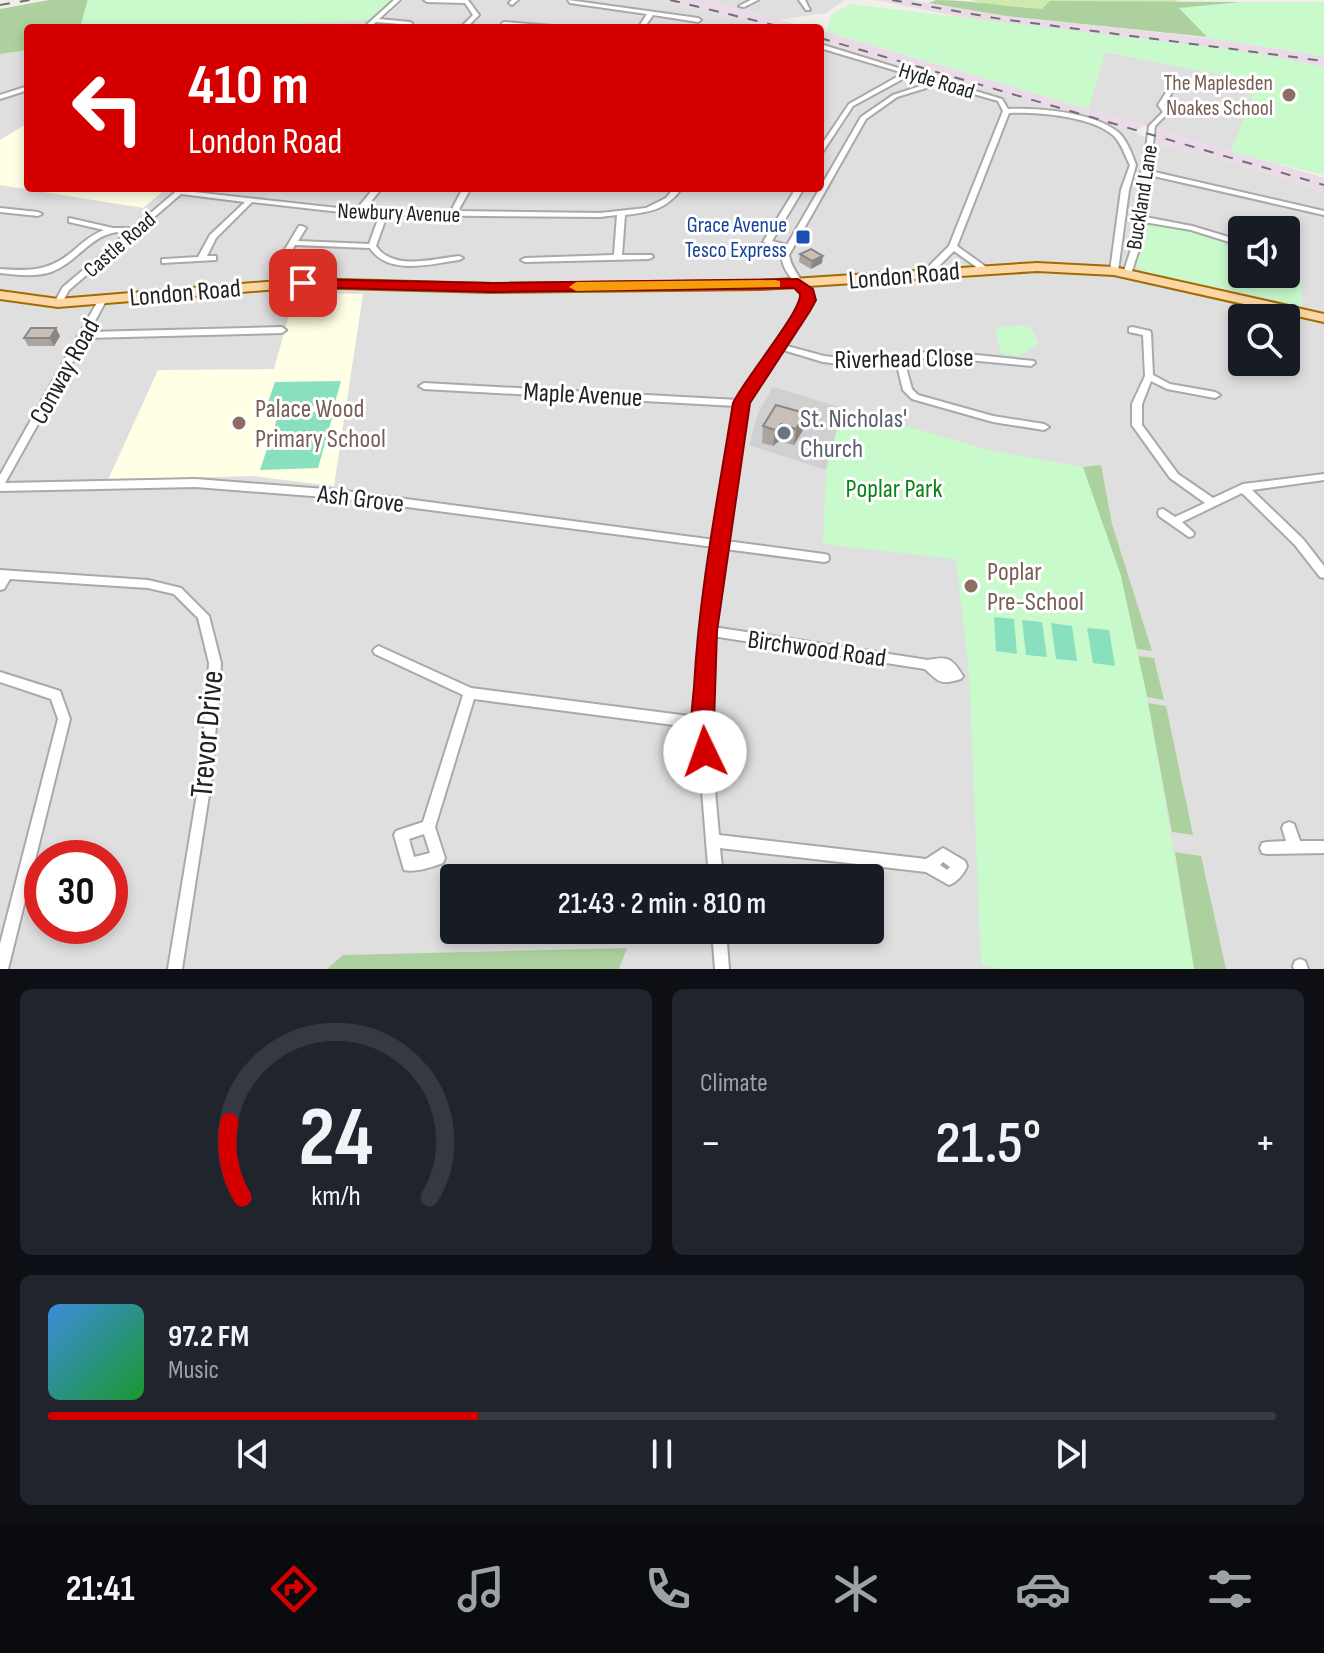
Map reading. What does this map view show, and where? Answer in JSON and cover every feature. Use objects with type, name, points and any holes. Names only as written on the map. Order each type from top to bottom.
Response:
[{"type":"main road","name":"London Road","points":[[0,295],[58,303],[303,283],[492,288],[798,283],[1037,267],[1121,273],[1244,304]]},
{"type":"main road","name":"London Road","points":[[1300,315],[1324,318]]},
{"type":"street","points":[[370,24],[397,0]]},
{"type":"street","points":[[427,0],[464,1],[476,15],[465,24]]},
{"type":"street","points":[[742,6],[755,0]]},
{"type":"street","points":[[569,2],[698,20]]},
{"type":"street","points":[[644,24],[651,13]]},
{"type":"street","points":[[375,20],[410,24]]},
{"type":"street","points":[[504,24],[527,24]]},
{"type":"street","name":"Hyde Road","points":[[824,47],[944,80],[1000,100],[1006,111],[1062,114],[1095,126]]},
{"type":"street","points":[[824,146],[851,105],[899,82],[912,71]]},
{"type":"street","points":[[824,187],[863,118],[895,96],[944,80]]},
{"type":"street","name":"Buckland Lane","points":[[1121,273],[1141,219],[1152,126],[1163,119],[1166,112],[1161,105],[1175,83]]},
{"type":"street","points":[[0,97],[24,89]]},
{"type":"street","points":[[927,273],[953,247],[1006,111]]},
{"type":"street","name":"Buckland Lane","points":[[1095,126],[1115,133],[1133,165],[1125,190],[1121,273]]},
{"type":"street","points":[[1145,172],[1324,213]]},
{"type":"street","name":"Castle Road","points":[[58,303],[66,289],[179,192]]},
{"type":"street","name":"Newbury Avenue","points":[[192,192],[249,202],[358,212],[621,214],[661,205],[674,192]]},
{"type":"street","points":[[358,212],[375,192]]},
{"type":"street","points":[[453,214],[465,192]]},
{"type":"street","points":[[789,248],[767,242],[798,192]]},
{"type":"street","points":[[715,864],[703,723],[707,631],[741,403],[808,300],[807,293],[785,262],[789,248],[821,192]]},
{"type":"street","points":[[201,259],[213,237],[249,202]]},
{"type":"street","points":[[0,210],[38,214]]},
{"type":"street","points":[[12,219],[20,213]]},
{"type":"street","points":[[384,213],[372,246],[376,255],[389,263],[458,259]]},
{"type":"street","points":[[618,258],[621,214]]},
{"type":"street","points":[[1141,219],[1192,228],[1228,241]]},
{"type":"street","points":[[72,220],[110,229],[135,230]]},
{"type":"street","points":[[285,256],[302,228]]},
{"type":"street","points":[[0,271],[50,269],[110,229]]},
{"type":"street","points":[[294,243],[372,246]]},
{"type":"street","points":[[953,247],[985,269]]},
{"type":"street","points":[[525,260],[649,257]]},
{"type":"street","points":[[165,261],[213,258]]},
{"type":"street","name":"Conway Road","points":[[0,485],[86,335],[103,299]]},
{"type":"street","points":[[254,331],[258,320]]},
{"type":"street","points":[[86,335],[282,330]]},
{"type":"street","points":[[1132,330],[1147,333],[1149,376],[1137,404],[1137,425],[1174,476],[1211,502]]},
{"type":"street","name":"Riverhead Close","points":[[778,346],[823,359],[857,363],[960,355],[1031,363]]},
{"type":"street","points":[[900,361],[908,390],[915,397],[993,419],[1044,427]]},
{"type":"street","points":[[1149,376],[1167,386],[1215,394]]},
{"type":"street","name":"Maple Avenue","points":[[424,386],[741,403]]},
{"type":"street","points":[[1174,522],[1243,488],[1324,477]]},
{"type":"street","name":"Ash Grove","points":[[0,485],[196,483],[338,494],[824,558]]},
{"type":"street","points":[[1243,488],[1299,542],[1324,574]]},
{"type":"street","points":[[1163,513],[1189,533]]},
{"type":"street","name":"Trevor Drive","points":[[2,578],[148,584],[177,591],[203,616],[215,663],[214,680],[205,782],[175,969]]},
{"type":"street","name":"Birchwood Road","points":[[707,631],[928,665]]},
{"type":"street","points":[[379,651],[470,693],[703,723]]},
{"type":"street","points":[[0,677],[56,695],[64,719],[1,969]]},
{"type":"street","points":[[428,827],[470,693]]},
{"type":"street","points":[[1289,828],[1295,848]]},
{"type":"street","points":[[714,841],[928,866]]},
{"type":"street","points":[[1267,848],[1324,847]]},
{"type":"street","points":[[720,944],[722,969]]},
{"type":"shaded area","points":[[404,0],[661,0],[756,24],[282,24],[383,19]]},
{"type":"shaded area","points":[[661,0],[707,0],[795,24],[756,24]]},
{"type":"shaded area","points":[[707,0],[845,0],[826,13],[778,20]]},
{"type":"shaded area","points":[[875,0],[912,0],[1006,16],[1208,38],[1324,56],[1324,67],[1243,51],[977,20]]},
{"type":"shaded area","points":[[824,31],[1146,124],[1135,132],[824,43]]},
{"type":"shaded area","points":[[824,43],[1135,132],[1154,143],[1214,157],[1324,191],[1324,969],[0,969],[0,54],[24,51],[24,192],[824,192]],"holes":[[[1228,216],[1300,216],[1300,288],[1297,288],[1303,305],[1300,304],[1300,376],[1228,376],[1228,304],[1298,304],[1142,271],[1149,224],[1228,248]]]},
{"type":"shaded area","points":[[1105,52],[1259,82],[1231,152],[1088,109]]},
{"type":"shaded area","points":[[24,125],[24,189],[0,185],[0,140]]},
{"type":"shaded area","points":[[1157,128],[1324,178],[1324,191],[1214,157],[1154,143]]},
{"type":"shaded area","points":[[44,192],[162,192],[143,208]]},
{"type":"shaded area","points":[[271,192],[326,192],[315,205],[265,198]]},
{"type":"shaded area","name":"Palace Wood Primary School","points":[[295,293],[363,294],[334,486],[251,476],[108,480],[158,370],[274,369]]},
{"type":"shaded area","points":[[773,387],[843,408],[826,470],[749,445],[758,413]]},
{"type":"green space","points":[[49,0],[88,0],[81,24],[24,24],[24,51],[0,54],[0,9]]},
{"type":"green space","points":[[88,0],[392,0],[370,20],[286,24],[81,24]]},
{"type":"green space","points":[[936,0],[1042,9],[1050,1],[1241,2],[1217,38],[1006,16],[929,3]]},
{"type":"green space","points":[[972,0],[1177,0],[1174,4],[1042,11],[992,6]]},
{"type":"green space","points":[[1241,2],[1324,2],[1324,56],[1208,38],[1179,8]]},
{"type":"green space","name":"The Maplesden Noakes School","points":[[850,4],[1243,51],[1324,67],[1324,175],[1231,152],[1258,82],[1105,52],[1088,109],[827,32],[831,15]]},
{"type":"green space","points":[[1156,223],[1223,240],[1228,246],[1228,288],[1300,288],[1300,280],[1303,306],[1142,271],[1135,263],[1147,226]]},
{"type":"green space","points":[[1022,325],[1031,328],[1039,344],[1019,356],[1001,354],[995,328]]},
{"type":"green space","points":[[341,381],[334,406],[266,408],[275,382]]},
{"type":"green space","name":"Poplar Park","points":[[843,408],[989,450],[1083,467],[1121,576],[1147,697],[1194,969],[1003,969],[981,965],[969,673],[957,567],[954,559],[823,544],[826,470]]},
{"type":"green space","points":[[334,411],[318,468],[260,470],[279,413]]},
{"type":"green space","points":[[1101,465],[1112,524],[1152,651],[1137,649],[1082,476],[1083,467]]},
{"type":"green space","points":[[994,617],[1014,619],[1017,654],[996,651]]},
{"type":"green space","points":[[1022,620],[1042,622],[1047,657],[1026,655]]},
{"type":"green space","points":[[1051,623],[1072,626],[1077,661],[1056,659]]},
{"type":"green space","points":[[1087,628],[1109,630],[1115,666],[1093,663]]},
{"type":"green space","points":[[1138,656],[1154,658],[1164,700],[1147,697]]},
{"type":"green space","points":[[1148,703],[1166,706],[1193,835],[1172,832]]},
{"type":"green space","points":[[1175,852],[1201,856],[1226,969],[1194,969]]},
{"type":"green space","points":[[627,948],[619,969],[327,969],[343,955]]},
{"type":"building","points":[[811,249],[823,256],[812,261],[800,254]]},
{"type":"building","points":[[31,328],[56,328],[50,338],[24,338]]},
{"type":"building","points":[[776,405],[805,413],[796,429],[781,424],[775,430],[763,426]]},
{"type":"railway","points":[[0,5],[30,0]]},
{"type":"railway","points":[[670,0],[769,24]]},
{"type":"railway","points":[[892,0],[1001,19],[1324,61]]},
{"type":"railway","points":[[824,39],[1324,185]]},
{"type":"slow traffic","points":[[576,287],[775,284]]},
{"type":"place","name":"The Maplesden Noakes School","points":[[1289,95]]},
{"type":"place","name":"Grace Avenue Tesco Express","points":[[803,237]]},
{"type":"place","name":"Palace Wood Primary School","points":[[239,423]]},
{"type":"place","name":"St. Nicholas' Church","points":[[784,433]]},
{"type":"place","name":"Poplar Pre-School","points":[[971,586]]},
{"type":"route","points":[[303,283],[492,288],[798,283],[807,293],[809,297],[802,311],[748,388],[741,403],[707,631],[703,723],[705,752]]}]
